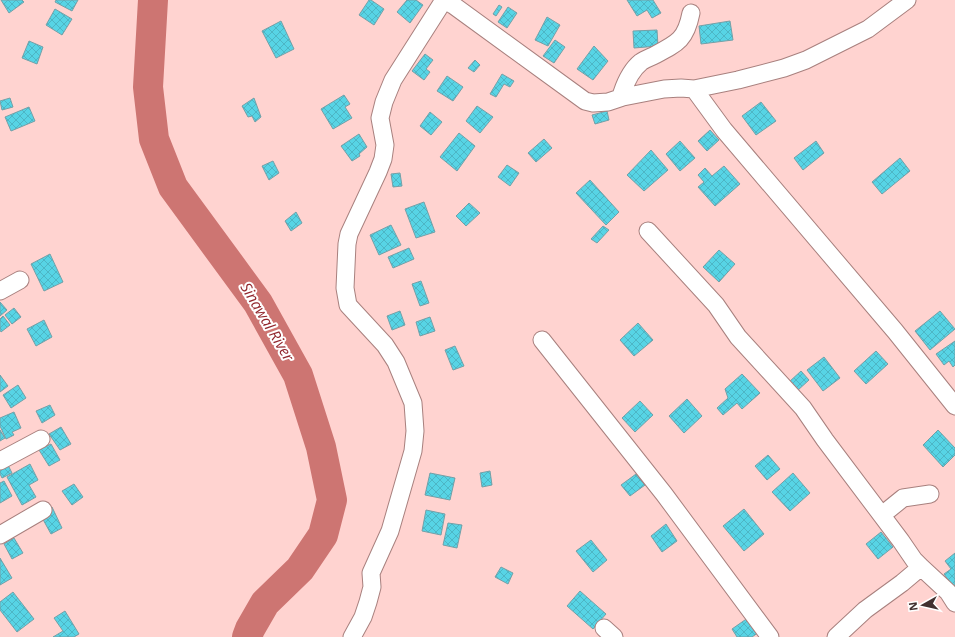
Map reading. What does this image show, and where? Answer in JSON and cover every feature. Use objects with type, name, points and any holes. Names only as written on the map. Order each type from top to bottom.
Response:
[{"type":"street","points":[[352,637],[363,617],[368,602],[372,587],[371,573],[390,531],[413,451],[415,431],[413,403],[396,362],[385,345],[348,305],[345,288],[347,244],[349,234],[383,159],[385,145],[380,118],[384,102],[393,80],[449,1],[584,101],[593,103],[608,102],[623,97],[664,89],[694,89],[784,68],[806,60],[868,29],[907,0]]},
{"type":"street","points":[[623,97],[622,93],[626,79],[642,61],[672,46],[686,33],[691,13]]},
{"type":"street","points":[[694,89],[724,130],[895,331],[955,406]]},
{"type":"street","points":[[648,231],[716,305],[738,337],[803,408],[914,560],[948,592],[955,603]]},
{"type":"street","points":[[0,291],[20,280]]},
{"type":"street","points":[[542,340],[664,494],[770,637]]},
{"type":"street","points":[[0,461],[41,439]]},
{"type":"street","points":[[882,515],[903,498],[930,494]]},
{"type":"street","points":[[0,535],[43,510]]},
{"type":"street","points":[[836,637],[865,610],[921,567]]},
{"type":"building","points":[[1,0],[22,0],[24,2],[9,13]]},
{"type":"building","points":[[56,0],[78,0],[72,11],[55,2]]},
{"type":"building","points":[[369,0],[384,9],[374,25],[359,15]]},
{"type":"building","points":[[407,0],[416,0],[423,5],[410,23],[397,12]]},
{"type":"building","points":[[627,0],[653,0],[661,13],[652,18],[647,10],[637,16]]},
{"type":"building","points":[[499,5],[502,7],[496,16],[493,14]]},
{"type":"building","points":[[508,7],[517,13],[507,28],[498,22]]},
{"type":"building","points":[[55,9],[72,19],[62,35],[46,25]]},
{"type":"building","points":[[547,17],[560,25],[548,46],[535,40]]},
{"type":"building","points":[[281,21],[294,49],[276,58],[262,31]]},
{"type":"building","points":[[730,21],[733,40],[701,44],[699,26]]},
{"type":"building","points":[[657,30],[658,46],[634,48],[633,31]]},
{"type":"building","points":[[555,40],[565,47],[554,63],[543,56]]},
{"type":"building","points":[[29,41],[43,47],[37,64],[22,58]]},
{"type":"building","points":[[594,46],[608,61],[593,80],[577,69]]},
{"type":"building","points":[[425,54],[433,60],[426,69],[430,72],[424,80],[412,71]]},
{"type":"building","points":[[475,60],[480,65],[474,72],[468,68]]},
{"type":"building","points":[[502,74],[514,81],[510,87],[504,84],[496,97],[490,94]]},
{"type":"building","points":[[447,76],[463,87],[453,101],[437,91]]},
{"type":"building","points":[[344,95],[350,104],[345,107],[352,118],[333,129],[321,109]]},
{"type":"building","points":[[10,98],[13,107],[2,110],[0,101]]},
{"type":"building","points":[[254,98],[261,117],[255,122],[252,116],[248,117],[242,106]]},
{"type":"building","points":[[761,102],[776,121],[756,135],[742,116]]},
{"type":"building","points":[[477,106],[493,117],[480,133],[466,121]]},
{"type":"building","points":[[29,107],[35,121],[11,131],[5,117]]},
{"type":"building","points":[[607,111],[609,120],[595,124],[592,115]]},
{"type":"building","points":[[430,112],[442,122],[431,135],[420,126]]},
{"type":"building","points":[[710,130],[719,140],[707,151],[698,141]]},
{"type":"building","points":[[459,133],[475,146],[457,171],[440,157]]},
{"type":"building","points":[[359,134],[367,147],[359,154],[360,156],[352,161],[341,146]]},
{"type":"building","points":[[544,139],[552,148],[536,162],[528,153]]},
{"type":"building","points":[[680,141],[695,158],[680,171],[666,154]]},
{"type":"building","points":[[816,141],[824,153],[803,170],[794,158]]},
{"type":"building","points":[[651,150],[668,170],[644,191],[627,175]]},
{"type":"building","points":[[900,158],[910,171],[882,194],[872,182]]},
{"type":"building","points":[[273,161],[279,173],[269,180],[262,166]]},
{"type":"building","points":[[507,165],[519,173],[510,186],[498,177]]},
{"type":"building","points":[[724,166],[740,184],[715,206],[698,187],[704,182],[698,175],[705,168],[712,176]]},
{"type":"building","points":[[400,173],[402,186],[393,187],[391,174]]},
{"type":"building","points":[[590,180],[619,212],[606,225],[576,193]]},
{"type":"building","points":[[424,202],[435,232],[416,238],[405,209]]},
{"type":"building","points":[[469,203],[480,213],[466,226],[456,216]]},
{"type":"building","points":[[296,212],[302,223],[291,231],[285,221]]},
{"type":"building","points":[[391,225],[401,245],[379,255],[370,235]]},
{"type":"building","points":[[603,226],[609,230],[597,243],[591,239]]},
{"type":"building","points":[[409,248],[414,259],[393,268],[388,257]]},
{"type":"building","points":[[719,250],[735,264],[719,282],[703,267]]},
{"type":"building","points":[[50,254],[63,282],[44,291],[31,264]]},
{"type":"building","points":[[421,281],[429,303],[420,306],[412,284]]},
{"type":"building","points":[[0,302],[7,310],[0,316]]},
{"type":"building","points":[[14,308],[21,317],[12,324],[5,315]]},
{"type":"building","points":[[400,311],[405,325],[392,330],[387,316]]},
{"type":"building","points":[[940,311],[955,329],[930,350],[915,331]]},
{"type":"building","points":[[3,316],[10,325],[1,332],[0,319]]},
{"type":"building","points":[[430,317],[435,331],[420,336],[416,322]]},
{"type":"building","points":[[44,320],[52,337],[36,346],[27,329]]},
{"type":"building","points":[[638,323],[653,340],[634,356],[620,340]]},
{"type":"building","points":[[955,341],[955,365],[953,367],[949,361],[944,365],[936,354]]},
{"type":"building","points":[[455,346],[464,366],[453,370],[445,350]]},
{"type":"building","points":[[876,351],[888,364],[866,384],[854,371]]},
{"type":"building","points":[[824,357],[840,378],[823,391],[807,370]]},
{"type":"building","points":[[801,371],[809,380],[797,391],[789,382]]},
{"type":"building","points":[[742,374],[760,393],[742,409],[737,403],[723,415],[717,408],[728,398],[725,389]]},
{"type":"building","points":[[0,375],[8,386],[0,392]]},
{"type":"building","points":[[18,385],[26,398],[11,408],[3,395]]},
{"type":"building","points":[[687,399],[702,416],[684,433],[669,416]]},
{"type":"building","points":[[640,401],[653,415],[635,432],[622,418]]},
{"type":"building","points":[[50,405],[55,415],[42,423],[36,411]]},
{"type":"building","points":[[14,412],[21,428],[12,432],[14,435],[6,439],[0,426],[0,418]]},
{"type":"building","points":[[61,427],[71,444],[60,450],[49,434]]},
{"type":"building","points":[[0,430],[5,438],[0,441]]},
{"type":"building","points":[[938,430],[955,448],[955,455],[943,467],[923,445]]},
{"type":"building","points":[[51,444],[60,460],[49,466],[39,450]]},
{"type":"building","points":[[768,455],[780,469],[767,480],[755,466]]},
{"type":"building","points":[[7,463],[12,473],[2,478],[0,474],[0,467]]},
{"type":"building","points":[[30,464],[38,480],[29,485],[36,497],[22,505],[7,477]]},
{"type":"building","points":[[490,471],[492,485],[482,487],[480,473]]},
{"type":"building","points":[[430,473],[455,478],[450,500],[425,495]]},
{"type":"building","points":[[793,473],[810,493],[790,511],[772,492]]},
{"type":"building","points":[[636,474],[645,485],[630,496],[621,485]]},
{"type":"building","points":[[4,481],[12,496],[0,503],[0,483]]},
{"type":"building","points":[[74,484],[83,497],[72,505],[62,491]]},
{"type":"building","points":[[52,507],[62,528],[51,534],[40,514]]},
{"type":"building","points":[[744,509],[764,534],[744,551],[723,526]]},
{"type":"building","points":[[426,510],[445,514],[441,535],[422,531]]},
{"type":"building","points":[[448,523],[462,525],[457,548],[443,545]]},
{"type":"building","points":[[666,524],[677,541],[662,552],[651,536]]},
{"type":"building","points":[[881,532],[893,547],[878,559],[866,544]]},
{"type":"building","points":[[14,538],[23,553],[12,559],[4,544]]},
{"type":"building","points":[[591,540],[607,560],[593,572],[576,551]]},
{"type":"building","points":[[955,553],[955,586],[953,587],[944,574],[951,569],[945,561]]},
{"type":"building","points":[[0,558],[12,578],[0,585]]},
{"type":"building","points":[[501,567],[513,573],[508,584],[495,577]]},
{"type":"building","points":[[580,591],[606,614],[593,629],[567,606]]},
{"type":"building","points":[[13,592],[34,619],[17,632],[0,610],[0,602]]},
{"type":"building","points":[[65,611],[79,634],[74,637],[53,637],[63,631],[54,618]]},
{"type":"building","points":[[752,615],[762,630],[752,637],[737,637],[732,629]]},
{"type":"waterway","name":"Sinawal River","points":[[153,0],[148,87],[154,139],[173,187],[258,303],[298,375],[321,447],[332,500],[323,535],[300,569],[265,603],[247,637]]}]
